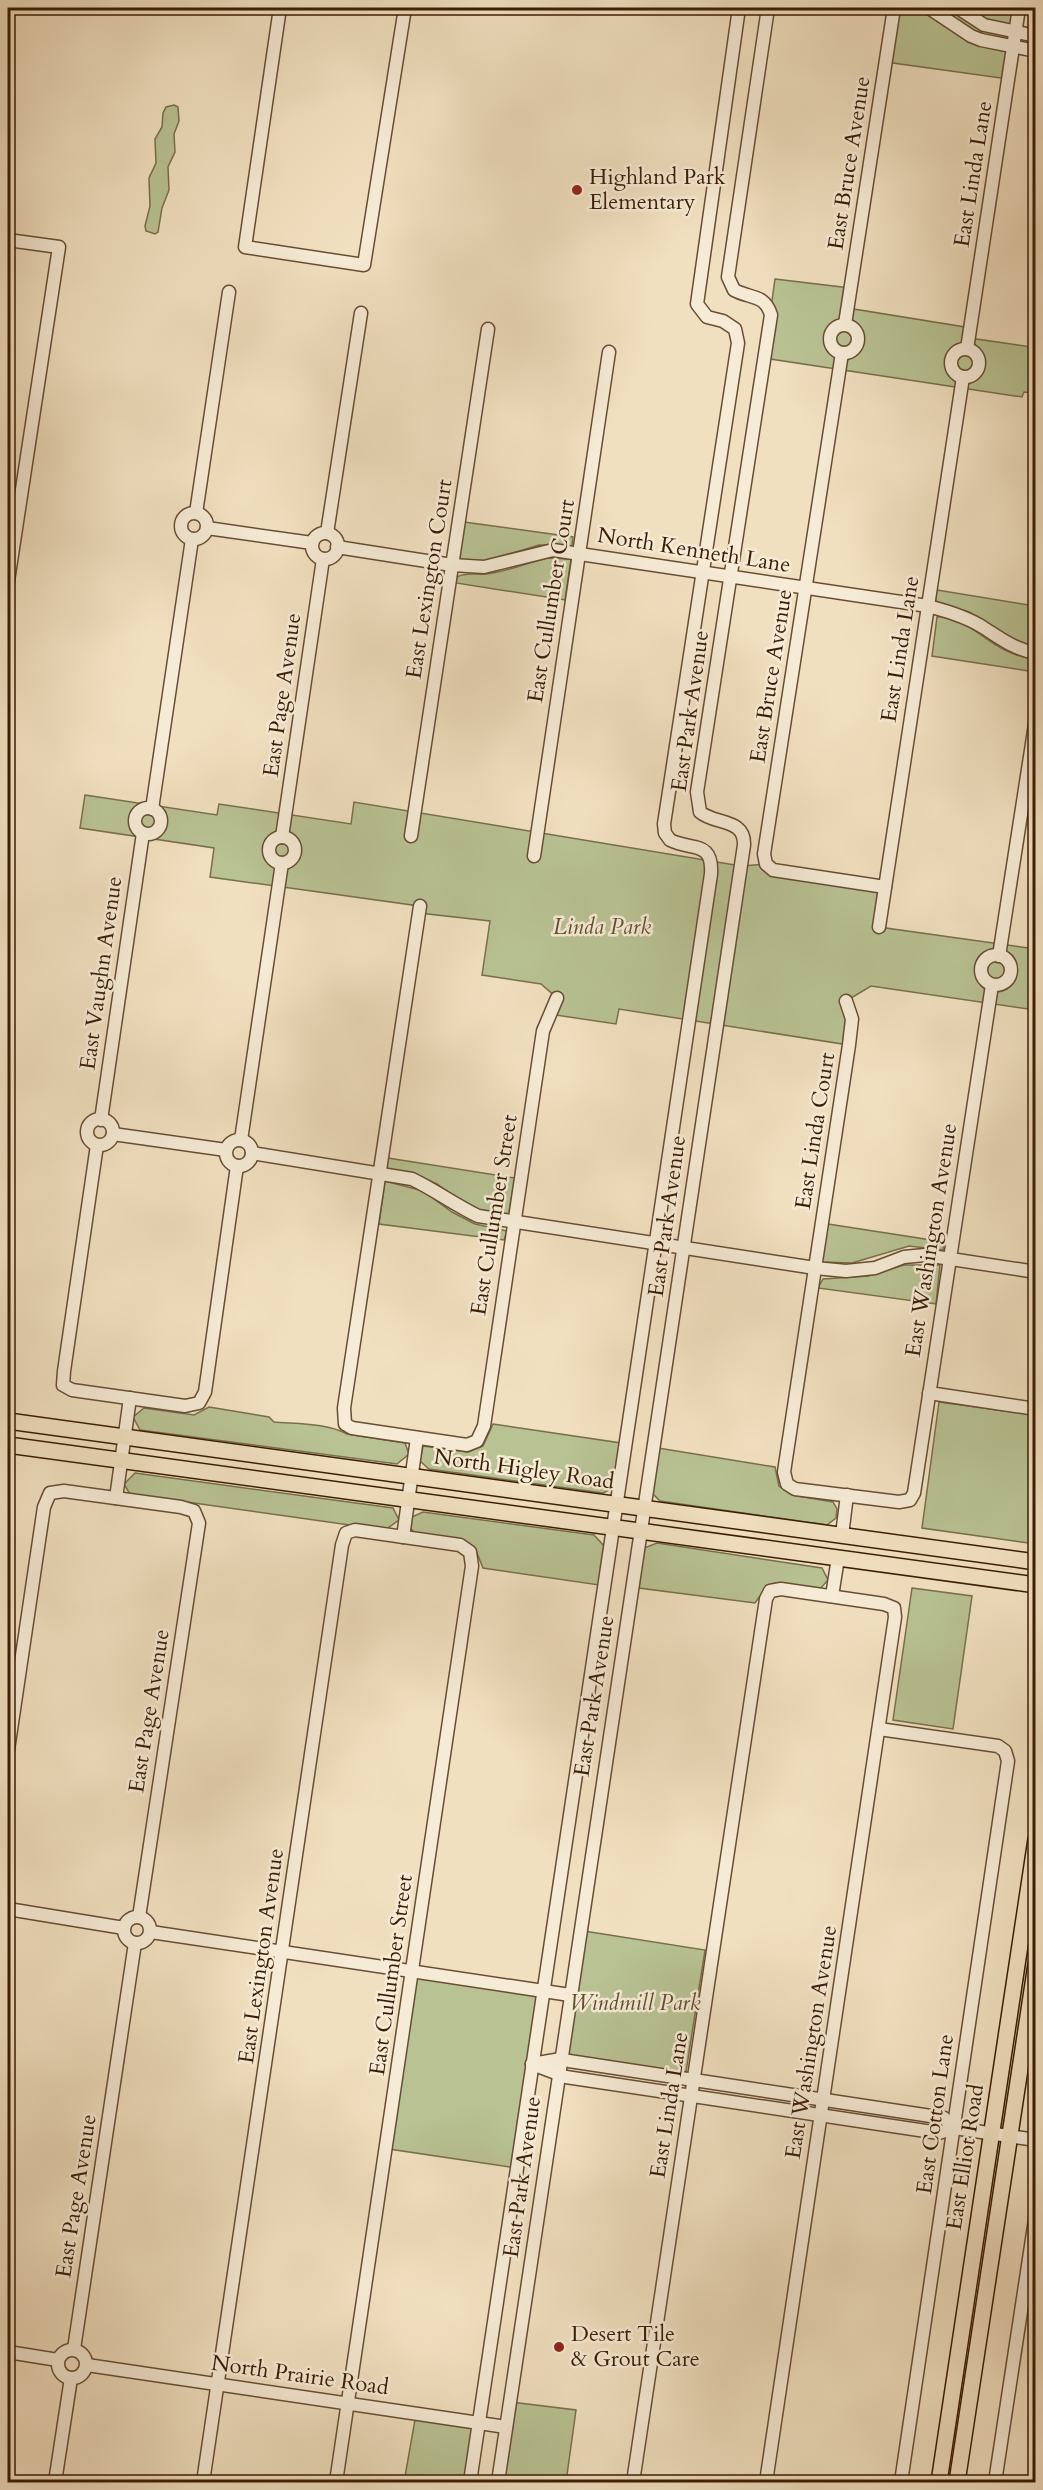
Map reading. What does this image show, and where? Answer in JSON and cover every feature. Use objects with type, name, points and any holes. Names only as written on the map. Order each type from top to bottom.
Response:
[{"type":"main road","name":"North Higley Road","points":[[8,1421],[1035,1562]]},
{"type":"main road","name":"North Higley Road","points":[[8,1445],[1035,1585]]},
{"type":"main road","name":"East Elliot Road","points":[[957,2482],[1035,1839]]},
{"type":"main road","name":"East Elliot Road","points":[[939,2482],[1000,2135],[1035,1964]]},
{"type":"street","points":[[280,8],[245,247],[364,266],[405,8]]},
{"type":"street","name":"East Park Avenue","points":[[470,2482],[477,2423],[711,874],[711,859],[705,850],[670,840],[665,833],[664,824],[738,343],[735,329],[730,324],[707,317],[702,313],[697,304],[697,294],[740,8]]},
{"type":"street","name":"East Park Avenue","points":[[498,2482],[744,845],[743,832],[738,827],[706,818],[700,812],[697,792],[771,315],[768,305],[760,299],[734,290],[728,277],[768,8]]},
{"type":"street","name":"East Bruce Avenue","points":[[845,324],[894,8]]},
{"type":"street","points":[[929,8],[970,36],[991,44],[1035,36]]},
{"type":"street","points":[[957,8],[984,25],[1035,51]]},
{"type":"street","points":[[1014,40],[1019,8]]},
{"type":"street","name":"East Linda Lane","points":[[967,349],[1014,40]]},
{"type":"street","points":[[8,240],[59,247],[8,581]]},
{"type":"street","points":[[196,513],[229,292]]},
{"type":"street","points":[[327,533],[361,313]]},
{"type":"street","name":"East Bruce Avenue","points":[[845,324],[854,328],[859,339],[851,351],[842,353],[833,348],[830,339],[834,328],[845,324]]},
{"type":"street","name":"East Lexington Court","points":[[411,836],[488,329]]},
{"type":"street","name":"East Linda Lane","points":[[967,349],[976,354],[978,366],[972,374],[963,376],[952,369],[951,358],[958,350],[967,349]]},
{"type":"street","name":"East Cullumber Court","points":[[534,856],[609,352]]},
{"type":"street","name":"East Bruce Avenue","points":[[842,353],[764,854],[766,864],[773,870],[885,887]]},
{"type":"street","name":"East Linda Lane","points":[[879,927],[963,376]]},
{"type":"street","points":[[196,513],[205,519],[207,528],[202,536],[192,539],[184,534],[182,524],[188,515],[196,513]]},
{"type":"street","points":[[207,528],[312,543]]},
{"type":"street","points":[[327,533],[335,538],[338,547],[333,556],[323,559],[314,553],[312,543],[318,535],[327,533]]},
{"type":"street","points":[[152,809],[192,539]]},
{"type":"street","name":"North Kenneth Lane","points":[[338,547],[453,566],[484,567],[553,550],[928,606],[956,614],[981,626],[1001,642],[1020,651],[1035,653]]},
{"type":"street","name":"East Page Avenue","points":[[282,837],[323,559]]},
{"type":"street","points":[[992,985],[1004,982],[1010,974],[1007,961],[999,956],[1035,718]]},
{"type":"street","points":[[152,809],[159,815],[160,825],[155,832],[143,833],[136,827],[135,818],[141,810],[152,809]]},
{"type":"street","name":"East Vaughn Avenue","points":[[100,1120],[143,833]]},
{"type":"street","points":[[282,837],[290,840],[295,850],[291,859],[282,863],[273,860],[269,852],[272,841],[282,837]]},
{"type":"street","points":[[241,1140],[282,863]]},
{"type":"street","points":[[403,1537],[417,1438],[352,1428],[345,1424],[344,1408],[420,906]]},
{"type":"street","name":"East Washington Avenue","points":[[848,1495],[899,1502],[910,1500],[914,1493],[992,985],[983,978],[981,969],[986,959],[999,956]]},
{"type":"street","name":"East Cullumber Street","points":[[417,1438],[467,1445],[477,1441],[484,1426],[543,1031],[557,998]]},
{"type":"street","name":"East Linda Court","points":[[815,1268],[849,1045],[852,1019],[846,1001]]},
{"type":"street","points":[[100,1120],[109,1124],[112,1134],[106,1144],[97,1145],[88,1139],[87,1131],[92,1122],[100,1120]]},
{"type":"street","points":[[112,1134],[226,1150]]},
{"type":"street","points":[[241,1140],[249,1146],[252,1154],[247,1163],[237,1166],[227,1159],[226,1150],[232,1142],[241,1140]]},
{"type":"street","points":[[97,1145],[63,1384],[72,1389],[130,1398],[185,1406],[199,1403],[204,1392],[237,1166]]},
{"type":"street","points":[[252,1154],[412,1179],[435,1190],[456,1206],[478,1216],[683,1249],[846,1271],[875,1268],[904,1257],[925,1255],[1035,1272]]},
{"type":"street","points":[[815,1268],[784,1472],[787,1484],[795,1489],[848,1495],[842,1535]]},
{"type":"street","points":[[929,1393],[1035,1409]]},
{"type":"street","points":[[8,1750],[44,1507],[50,1493],[64,1491],[116,1498],[130,1398]]},
{"type":"street","name":"East Page Avenue","points":[[116,1498],[181,1507],[194,1511],[199,1523],[139,1917]]},
{"type":"street","name":"East Lexington Avenue","points":[[218,2384],[342,1545],[346,1533],[355,1530],[403,1537]]},
{"type":"street","name":"East Cullumber Street","points":[[348,2404],[472,1566],[470,1552],[460,1545],[403,1537]]},
{"type":"street","points":[[832,1596],[838,1558]]},
{"type":"street","name":"East Linda Lane","points":[[633,2482],[766,1599],[770,1591],[781,1589],[832,1596]]},
{"type":"street","name":"East Washington Avenue","points":[[766,2482],[895,1617],[894,1608],[884,1604],[832,1596]]},
{"type":"street","name":"East Cotton Lane","points":[[879,1729],[998,1746],[1005,1751],[1008,1761],[901,2482]]},
{"type":"street","points":[[8,1909],[124,1928]]},
{"type":"street","points":[[139,1917],[146,1920],[151,1932],[144,1942],[135,1943],[125,1936],[124,1928],[131,1918],[139,1917]]},
{"type":"street","points":[[151,1932],[570,1995]]},
{"type":"street","name":"East Page Avenue","points":[[74,2349],[135,1943]]},
{"type":"street","points":[[532,2064],[561,2060],[694,2080],[944,2118],[954,2128]]},
{"type":"street","points":[[532,2064],[558,2076],[939,2133],[954,2128],[1035,2140]]},
{"type":"street","points":[[995,2482],[1035,2213]]},
{"type":"street","points":[[74,2349],[82,2353],[87,2365],[80,2376],[71,2378],[61,2372],[58,2360],[66,2350],[74,2349]]},
{"type":"street","points":[[8,2352],[58,2360]]},
{"type":"street","name":"North Prairie Road","points":[[87,2365],[506,2427]]},
{"type":"street","points":[[55,2482],[71,2378]]},
{"type":"street","points":[[203,2482],[218,2384]]},
{"type":"street","points":[[336,2482],[348,2404]]},
{"type":"green space","points":[[894,8],[1019,8],[1008,79],[886,62]]},
{"type":"green space","points":[[174,105],[178,107],[179,121],[174,134],[175,152],[168,167],[169,190],[162,208],[158,232],[155,234],[146,231],[145,226],[150,206],[149,178],[156,163],[155,139],[162,127],[163,113],[166,107]]},
{"type":"green space","points":[[775,279],[850,288],[848,308],[971,328],[970,338],[1031,347],[1035,339],[1035,393],[1024,392],[1022,397],[764,358]]},
{"type":"green space","points":[[464,522],[573,537],[572,546],[539,545],[483,562],[459,559]]},
{"type":"green space","points":[[547,558],[571,559],[565,600],[456,583],[460,575],[494,573]]},
{"type":"green space","points":[[937,590],[1035,606],[1035,648],[999,634],[969,612],[935,603]]},
{"type":"green space","points":[[937,617],[946,617],[961,622],[1005,650],[1035,660],[1035,672],[932,656]]},
{"type":"green space","name":"Linda Park","points":[[85,795],[217,815],[219,804],[351,824],[354,802],[741,866],[766,864],[885,887],[879,927],[1035,949],[1035,1010],[871,986],[846,1001],[849,1045],[619,1009],[616,1024],[549,1014],[557,998],[541,984],[482,975],[490,921],[419,913],[419,906],[210,877],[214,848],[80,828]]},
{"type":"green space","points":[[388,1158],[515,1178],[508,1218],[490,1215],[469,1207],[437,1184],[417,1175],[386,1169]]},
{"type":"green space","points":[[385,1181],[423,1191],[452,1212],[475,1224],[507,1231],[504,1240],[379,1224]]},
{"type":"green space","points":[[828,1224],[944,1242],[943,1250],[909,1246],[852,1263],[821,1262]]},
{"type":"green space","points":[[904,1265],[940,1265],[936,1304],[818,1288],[823,1279],[868,1276]]},
{"type":"green space","points":[[939,1402],[1035,1415],[1035,1544],[922,1528]]},
{"type":"green space","points":[[209,1407],[269,1417],[274,1422],[321,1426],[347,1434],[405,1443],[409,1454],[397,1464],[140,1430],[133,1417],[144,1408],[194,1415]]},
{"type":"green space","points":[[493,1424],[621,1443],[615,1487],[603,1493],[429,1469],[420,1461],[423,1446],[468,1452],[483,1446]]},
{"type":"green space","points":[[658,1448],[775,1467],[779,1486],[792,1495],[833,1502],[837,1509],[836,1518],[827,1525],[660,1501],[650,1491]]},
{"type":"green space","points":[[135,1473],[393,1508],[399,1520],[385,1530],[130,1494],[124,1484]]},
{"type":"green space","points":[[423,1512],[594,1535],[605,1547],[599,1585],[483,1568],[475,1548],[463,1540],[416,1534],[411,1529],[412,1517]]},
{"type":"green space","points":[[657,1543],[822,1568],[828,1580],[820,1589],[776,1583],[767,1586],[755,1603],[639,1588],[644,1548]]},
{"type":"green space","points":[[912,1588],[972,1596],[953,1729],[893,1720]]},
{"type":"green space","name":"Windmill Park","points":[[584,1931],[705,1950],[686,2072],[681,2074],[572,2058],[567,2054]]},
{"type":"green space","points":[[413,1971],[543,1991],[516,2168],[389,2149]]},
{"type":"green space","points":[[511,2402],[576,2410],[566,2482],[498,2482]]},
{"type":"green space","points":[[416,2414],[477,2423],[470,2482],[404,2482]]},
{"type":"place","name":"Highland Park Elementary","points":[[577,190]]},
{"type":"place","name":"Desert Tile & Grout Care","points":[[559,2347]]}]
